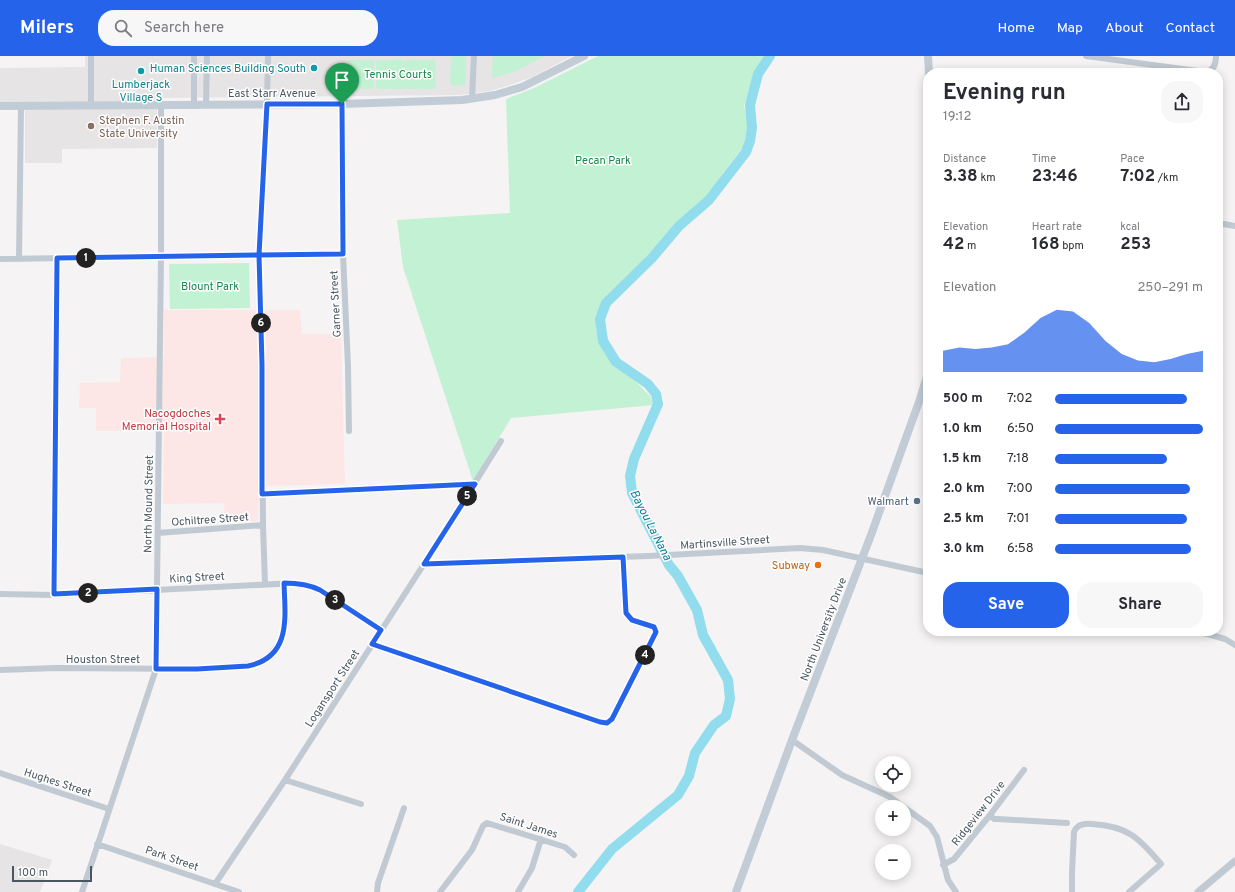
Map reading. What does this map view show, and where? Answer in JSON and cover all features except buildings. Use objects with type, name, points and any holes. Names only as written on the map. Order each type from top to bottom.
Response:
[{"type":"main road","name":"East Starr Avenue","points":[[0,106],[447,102],[495,95],[522,87],[584,56]]},
{"type":"main road","points":[[928,56],[929,68]]},
{"type":"main road","name":"North University Drive","points":[[736,892],[792,740],[862,558],[923,389]]},
{"type":"street","points":[[91,56],[91,105]]},
{"type":"street","points":[[194,56],[194,105]]},
{"type":"street","points":[[206,104],[207,56]]},
{"type":"street","points":[[265,584],[262,494],[262,365],[259,255],[268,56]]},
{"type":"street","points":[[472,99],[474,56]]},
{"type":"street","points":[[1086,56],[1175,68]]},
{"type":"street","points":[[1213,68],[1216,56]]},
{"type":"street","name":"Garner Street","points":[[342,104],[343,254],[348,366],[349,431]]},
{"type":"street","name":"North Mound Street","points":[[82,892],[156,669],[161,257],[161,105]]},
{"type":"street","points":[[19,259],[21,106]]},
{"type":"street","points":[[1223,224],[1235,226]]},
{"type":"street","points":[[0,259],[343,254]]},
{"type":"street","points":[[54,594],[57,258]]},
{"type":"street","name":"Logansport Street","points":[[215,884],[285,780],[501,441]]},
{"type":"street","points":[[262,494],[475,484]]},
{"type":"street","name":"Ochiltree Street","points":[[158,533],[263,526]]},
{"type":"street","name":"Martinsville Street","points":[[424,564],[649,556],[770,548],[800,548],[823,550],[923,572]]},
{"type":"street","points":[[372,644],[600,722],[607,723],[612,719],[656,632],[654,627],[632,620],[626,613],[623,557]]},
{"type":"street","name":"King Street","points":[[0,594],[54,594],[284,583],[303,584],[315,587],[381,630]]},
{"type":"street","name":"Houston Street","points":[[0,670],[56,668],[197,669],[248,666],[256,664],[269,656],[279,644],[286,620],[284,583]]},
{"type":"street","points":[[1218,636],[1235,645]]},
{"type":"street","points":[[792,740],[842,775],[890,797],[930,826],[937,837],[948,880],[956,892]]},
{"type":"street","name":"Ridgeview Drive","points":[[943,865],[954,859],[1024,770]]},
{"type":"street","name":"Hughes Street","points":[[0,773],[109,809]]},
{"type":"street","points":[[285,780],[361,804]]},
{"type":"street","points":[[377,892],[378,883],[404,808]]},
{"type":"street","points":[[990,815],[994,819],[1067,823]]},
{"type":"street","name":"Saint James","points":[[440,892],[472,850],[484,824],[490,823],[565,847],[574,855]]},
{"type":"street","points":[[1072,892],[1074,832],[1077,827],[1088,823],[1106,825],[1124,830],[1141,841],[1161,864],[1129,892]]},
{"type":"street","points":[[518,892],[532,868],[541,839]]},
{"type":"street","name":"Park Street","points":[[97,844],[239,892]]},
{"type":"street","points":[[1198,892],[1235,861]]},
{"type":"shaded area","name":"Stephen F. Austin State University","points":[[85,56],[572,56],[532,77],[510,85],[490,91],[461,95],[157,98],[157,148],[62,149],[62,163],[25,163],[25,102],[0,103],[0,68],[85,67]]},
{"type":"shaded area","name":"Nacogdoches Memorial Hospital","points":[[164,310],[300,310],[302,334],[341,334],[345,484],[259,486],[258,521],[225,523],[224,503],[163,504],[164,431],[96,431],[96,408],[79,408],[80,383],[120,382],[121,358],[164,357]]},
{"type":"shaded area","points":[[0,844],[52,860],[40,892],[0,892]]},
{"type":"green space","name":"Tennis Courts","points":[[453,56],[465,56],[466,59],[465,84],[463,86],[450,84],[451,58]]},
{"type":"green space","points":[[493,56],[545,56],[514,72],[492,78]]},
{"type":"green space","name":"Pecan Park","points":[[598,56],[767,56],[755,72],[744,106],[748,122],[743,147],[721,176],[717,186],[705,199],[674,224],[644,260],[607,295],[598,311],[596,327],[600,345],[613,366],[634,380],[650,396],[654,405],[511,418],[473,481],[403,267],[397,220],[510,213],[506,99],[534,88]]},
{"type":"green space","name":"Tennis Courts","points":[[350,60],[372,60],[374,62],[373,89],[348,88],[348,62]]},
{"type":"green space","name":"Tennis Courts","points":[[378,60],[402,60],[405,62],[408,60],[434,60],[436,87],[434,89],[422,89],[421,87],[419,89],[408,89],[406,87],[404,89],[392,89],[391,87],[389,89],[378,89],[376,87],[376,62]]},
{"type":"green space","name":"Blount Park","points":[[249,263],[250,308],[170,309],[169,264]]},
{"type":"waterway","name":"Bayou La Nana","points":[[578,892],[612,849],[678,795],[689,776],[695,753],[714,725],[726,716],[730,699],[728,680],[703,635],[697,610],[678,576],[669,565],[632,493],[630,476],[634,459],[658,404],[656,394],[648,384],[616,362],[603,341],[600,319],[606,303],[652,258],[679,226],[709,200],[746,152],[750,141],[752,128],[750,105],[758,74],[770,56]]},
{"type":"place","name":"Human Sciences Building South","points":[[314,68]]},
{"type":"place","name":"Lumberjack Village S","points":[[141,71]]},
{"type":"place","name":"Stephen F. Austin State University","points":[[91,126]]},
{"type":"place","name":"Nacogdoches Memorial Hospital","points":[[220,419]]},
{"type":"place","name":"Walmart","points":[[917,501]]},
{"type":"place","name":"Subway","points":[[818,565]]},
{"type":"route","points":[[342,104],[267,104],[259,255],[57,258],[54,594],[157,589],[156,669],[197,669],[248,666],[263,661],[275,650],[282,637],[286,620],[284,583],[310,585],[381,630],[372,644],[600,722],[607,723],[612,719],[656,632],[654,627],[632,620],[626,613],[623,557],[424,564],[475,484],[262,494],[262,365],[259,255],[343,254],[342,104]]}]
